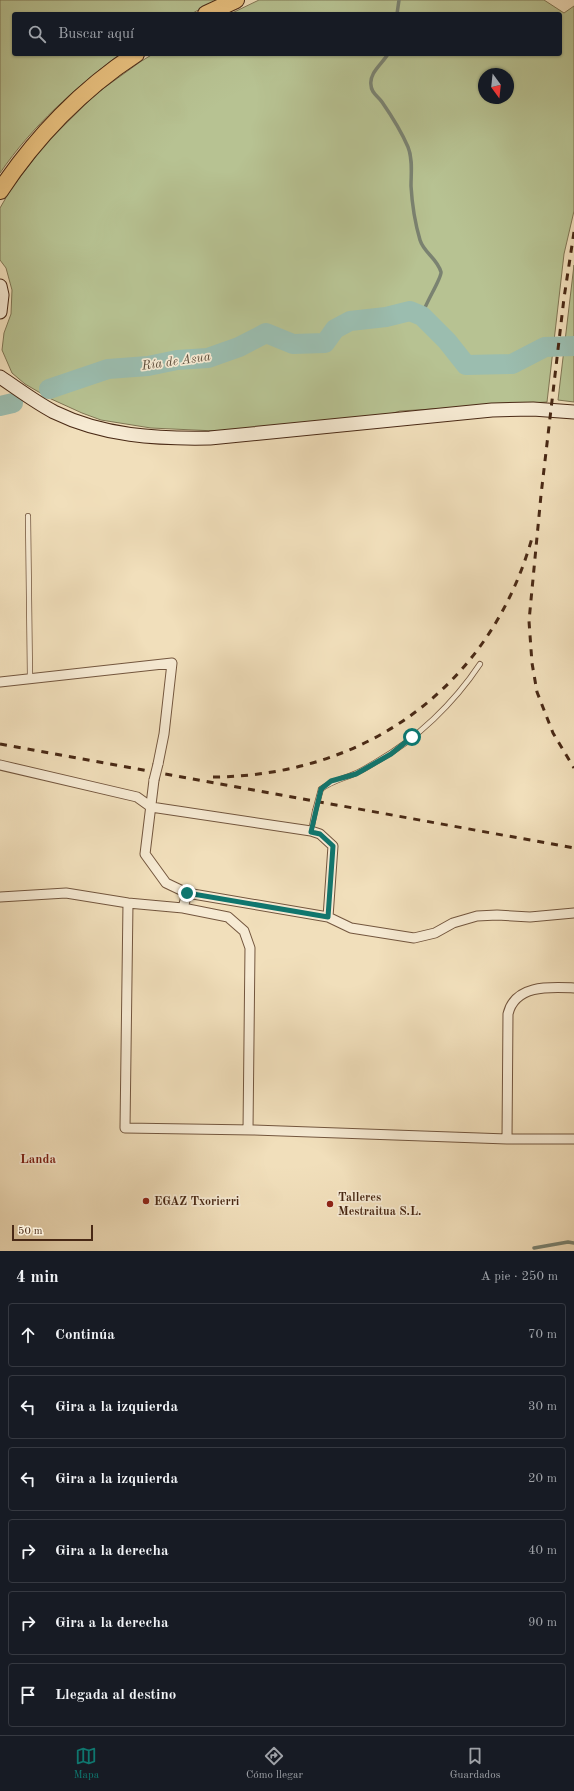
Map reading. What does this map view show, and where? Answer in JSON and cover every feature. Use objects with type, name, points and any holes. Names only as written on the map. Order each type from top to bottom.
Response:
[{"type":"highway","points":[[210,12],[236,0]]},
{"type":"highway","points":[[0,191],[31,149],[73,104],[99,81],[133,56]]},
{"type":"street","points":[[0,286],[2,295],[0,312]]},
{"type":"street","points":[[1,376],[54,412],[90,426],[111,432],[172,438],[210,438],[492,410],[533,409],[574,412]]},
{"type":"street","points":[[0,682],[172,663],[164,734],[154,780],[152,807],[145,854],[166,883],[187,893],[328,917],[351,928],[414,938],[435,934],[453,924],[477,916],[497,915],[530,918],[574,913]]},
{"type":"street","points":[[0,765],[137,797],[152,807],[320,834],[333,846],[328,917]]},
{"type":"street","points":[[0,897],[66,893],[128,903],[183,908],[228,917],[244,931],[250,948],[248,1130]]},
{"type":"street","points":[[183,908],[187,893]]},
{"type":"street","points":[[128,903],[125,1128],[248,1130],[507,1139],[574,1139]]},
{"type":"street","points":[[507,1139],[508,1014],[510,1007],[525,992],[539,988],[574,988]]},
{"type":"lane","points":[[28,516],[30,678]]},
{"type":"lane","points":[[311,832],[321,789],[331,781],[356,774],[396,749],[439,713],[466,685],[480,664]]},
{"type":"green space","points":[[0,0],[217,0],[195,12],[12,12],[12,56],[117,56],[86,81],[40,123],[0,173]]},
{"type":"green space","points":[[259,0],[544,0],[564,13],[574,6],[574,211],[564,254],[547,402],[400,411],[387,415],[216,431],[151,428],[101,420],[49,398],[25,384],[12,373],[2,350],[4,333],[11,314],[12,290],[6,268],[0,260],[0,208],[11,189],[46,143],[97,93],[150,56],[562,56],[562,12],[234,12]]},
{"type":"green space","points":[[574,265],[574,402],[558,400]]},
{"type":"waterway","points":[[397,12],[399,0]]},
{"type":"waterway","points":[[387,56],[372,76],[371,88],[393,118],[410,152],[412,199],[418,233],[424,249],[437,263],[441,272],[439,280],[423,311],[422,316]]},
{"type":"waterway","name":"Ría de Asua","points":[[49,389],[108,369],[148,366],[177,360],[208,358],[239,347],[266,333],[293,344],[325,343],[335,329],[350,321],[386,317],[410,311],[422,316],[447,341],[466,365],[512,364],[545,347],[574,346]]},
{"type":"waterway","points":[[0,406],[13,403]]},
{"type":"waterway","points":[[534,1248],[568,1242],[574,1243]]},
{"type":"railway","points":[[574,232],[564,298],[541,495],[529,621],[532,663],[537,692],[553,733],[574,768]]},
{"type":"railway","points":[[213,777],[269,773],[321,760],[370,740],[414,713],[453,679],[486,638],[513,591],[532,538]]},
{"type":"railway","points":[[0,744],[574,848]]},
{"type":"place","name":"EGAZ Txorierri","points":[[146,1201]]},
{"type":"place","name":"Talleres Mestraitua S.L.","points":[[330,1204]]},
{"type":"district","name":"Landa","points":[[38,1158]]},
{"type":"route","points":[[187,893],[328,917],[333,846],[320,834],[311,832],[321,789],[331,781],[356,774],[391,754],[412,737]]}]
